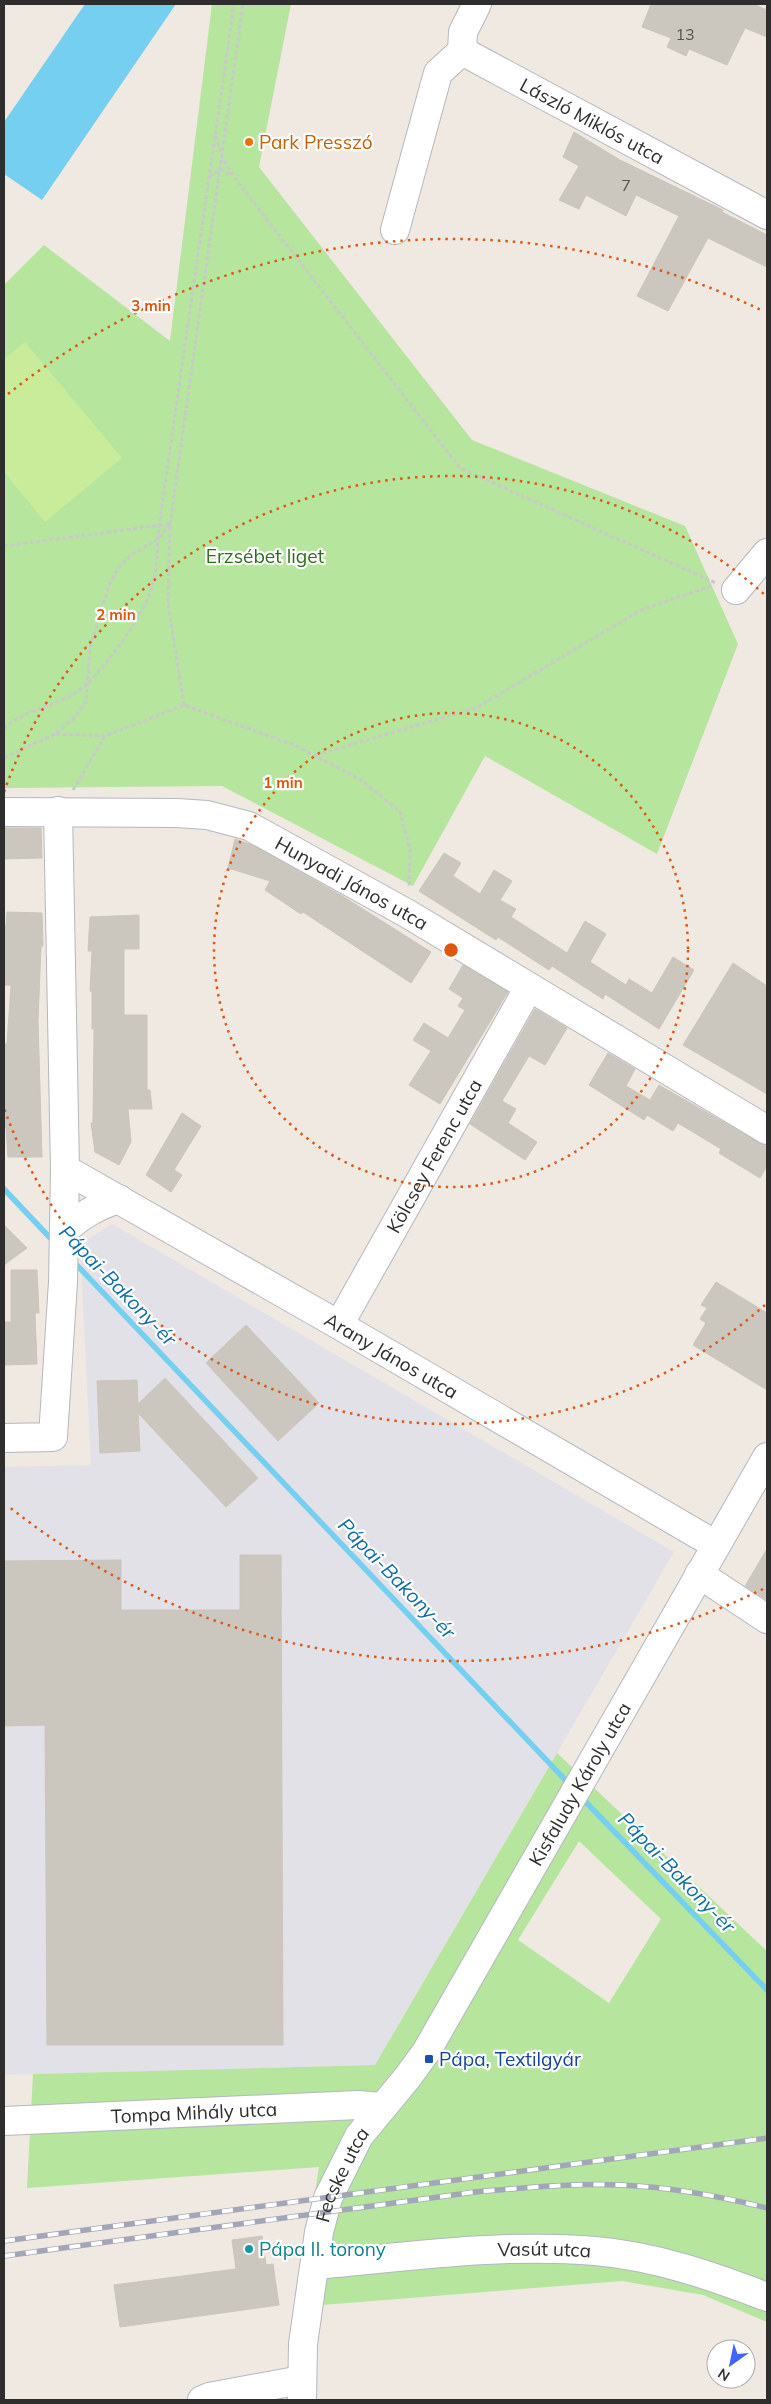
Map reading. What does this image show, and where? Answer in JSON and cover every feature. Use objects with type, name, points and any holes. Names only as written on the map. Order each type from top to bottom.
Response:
[{"type":"street","points":[[395,230],[438,73],[462,41],[477,4]]},
{"type":"street","name":"László Miklós utca","points":[[462,41],[767,214]]},
{"type":"street","points":[[727,587],[767,553]]},
{"type":"street","points":[[4,1438],[53,1438],[63,1282],[65,1169],[58,811]]},
{"type":"street","name":"Hunyadi János utca","points":[[4,812],[177,813],[228,820],[268,835],[408,914],[767,1130]]},
{"type":"street","name":"Kölcsey Ferenc utca","points":[[339,1325],[529,987]]},
{"type":"street","name":"Arany János utca","points":[[65,1169],[339,1325],[716,1545]]},
{"type":"street","points":[[64,1231],[78,1217],[101,1204],[119,1199]]},
{"type":"street","name":"Kisfaludy Károly utca","points":[[383,2107],[426,2052],[767,1457]]},
{"type":"street","points":[[699,1574],[767,1619]]},
{"type":"street","name":"Tompa Mihály utca","points":[[4,2121],[358,2105],[383,2107]]},
{"type":"street","name":"Fecske utca","points":[[302,2390],[304,2344],[319,2232],[328,2198],[359,2136],[383,2107]]},
{"type":"street","name":"Vasút utca","points":[[315,2265],[519,2248],[597,2251],[675,2266],[710,2276],[767,2297]]},
{"type":"street","points":[[202,2400],[209,2396],[302,2390]]},
{"type":"path","points":[[4,730],[9,724],[32,712],[75,693],[89,680],[115,652],[133,626],[151,591],[156,572],[159,526],[234,4]]},
{"type":"path","points":[[184,704],[168,602],[170,524],[243,4]]},
{"type":"path","points":[[215,133],[222,157],[234,177],[460,468],[727,587]]},
{"type":"path","points":[[209,178],[220,169]]},
{"type":"path","points":[[220,169],[234,177]]},
{"type":"path","points":[[4,546],[170,524]]},
{"type":"path","points":[[4,758],[55,734],[74,718],[86,702],[90,648],[109,585],[118,567],[158,539],[170,524]]},
{"type":"path","points":[[316,755],[476,708],[641,610],[727,587]]},
{"type":"path","points":[[55,734],[105,736],[184,704],[262,732],[316,755],[360,779],[400,812],[410,850],[408,914]]},
{"type":"path","points":[[86,770],[105,736]]},
{"type":"shaded area","points":[[112,1224],[674,1552],[375,2065],[4,2075],[4,1467],[91,1465],[80,1244]]},
{"type":"green space","name":"Erzsébet liget","points":[[212,4],[291,4],[259,167],[472,440],[685,526],[738,644],[657,854],[485,756],[413,886],[222,786],[4,788],[4,285],[44,245],[170,341]]},
{"type":"green space","points":[[25,342],[122,458],[45,522],[4,472],[4,359]]},
{"type":"green space","points":[[557,1753],[767,1951],[767,2322],[703,2295],[622,2281],[297,2307],[319,2167],[27,2188],[33,2074],[375,2065]],"holes":[[[579,1841],[661,1919],[609,2003],[518,1940]]]},
{"type":"water","points":[[85,4],[176,4],[42,200],[4,174],[4,122]]},
{"type":"building","points":[[651,4],[753,4],[767,10],[767,37],[745,28],[727,65],[689,49],[686,56],[667,47],[671,38],[642,27]]},
{"type":"building","points":[[574,132],[620,160],[723,210],[722,212],[767,235],[767,267],[708,238],[668,311],[637,296],[679,216],[636,195],[626,216],[586,195],[579,209],[559,200],[579,166],[563,157]]},
{"type":"building","points":[[4,828],[41,828],[42,858],[4,859]]},
{"type":"building","points":[[235,839],[252,845],[339,894],[431,952],[411,983],[303,912],[301,914],[265,890],[270,881],[228,868]]},
{"type":"building","points":[[444,853],[461,863],[453,876],[480,894],[494,870],[512,881],[500,900],[516,909],[511,917],[567,953],[585,921],[606,934],[590,962],[626,985],[629,979],[652,993],[673,957],[694,970],[659,1029],[605,994],[603,999],[552,966],[549,970],[498,937],[496,940],[419,891]]},
{"type":"building","points":[[7,912],[42,913],[43,946],[41,946],[38,1021],[42,1157],[8,1157],[6,1127],[4,1127],[4,1044],[7,1044],[11,985],[4,985],[4,926],[6,926]]},
{"type":"building","points":[[139,915],[139,949],[124,949],[124,1015],[147,1015],[147,1090],[150,1090],[152,1109],[128,1109],[131,1142],[119,1165],[95,1152],[91,1123],[93,1123],[94,1029],[92,1029],[92,991],[90,991],[92,951],[88,951],[90,917]]},
{"type":"building","points":[[733,963],[767,986],[767,1094],[683,1045]]},
{"type":"building","points":[[463,965],[508,992],[440,1104],[409,1085],[431,1051],[413,1040],[424,1023],[448,1038],[465,1010],[458,1006],[463,998],[449,989]]},
{"type":"building","points":[[535,1009],[567,1028],[545,1065],[529,1056],[502,1101],[516,1109],[508,1123],[537,1142],[525,1160],[470,1124]]},
{"type":"building","points":[[608,1053],[635,1069],[626,1086],[650,1100],[659,1085],[767,1147],[767,1166],[760,1178],[719,1153],[721,1149],[678,1123],[673,1131],[647,1115],[644,1120],[589,1085]]},
{"type":"building","points":[[182,1113],[201,1126],[174,1170],[182,1175],[171,1192],[146,1175]]},
{"type":"building","points":[[4,1225],[27,1248],[4,1265]]},
{"type":"building","points":[[11,1270],[37,1270],[39,1313],[35,1313],[37,1364],[4,1365],[4,1322],[11,1322]]},
{"type":"building","points":[[716,1282],[767,1313],[767,1390],[693,1345],[706,1323],[700,1319],[707,1308],[701,1305]]},
{"type":"building","points":[[246,1325],[319,1403],[278,1441],[206,1363]]},
{"type":"building","points":[[165,1378],[258,1478],[226,1507],[138,1413],[140,1451],[100,1453],[97,1381],[137,1380],[138,1404]]},
{"type":"building","points":[[767,1549],[767,1600],[745,1586]]},
{"type":"building","points":[[240,1555],[281,1555],[283,2045],[47,2045],[45,1725],[4,1726],[4,1561],[121,1560],[121,1610],[240,1610]]},
{"type":"building","points":[[262,2236],[266,2265],[273,2264],[279,2305],[120,2327],[114,2285],[236,2269],[232,2240]]},
{"type":"waterway","name":"Pápai-Bakony-ér","points":[[4,1189],[54,1242]]},
{"type":"waterway","name":"Pápai-Bakony-ér","points":[[73,1261],[571,1786]]},
{"type":"waterway","name":"Pápai-Bakony-ér","points":[[580,1796],[767,1990]]},
{"type":"railway","points":[[4,2241],[767,2138]]},
{"type":"railway","points":[[4,2256],[475,2192],[548,2186],[639,2186],[713,2196],[767,2208]]},
{"type":"place","name":"Park Presszó","points":[[249,142]]},
{"type":"place","name":"Pápa, Textilgyár","points":[[429,2059]]},
{"type":"place","name":"Pápa II. torony","points":[[249,2249]]}]
